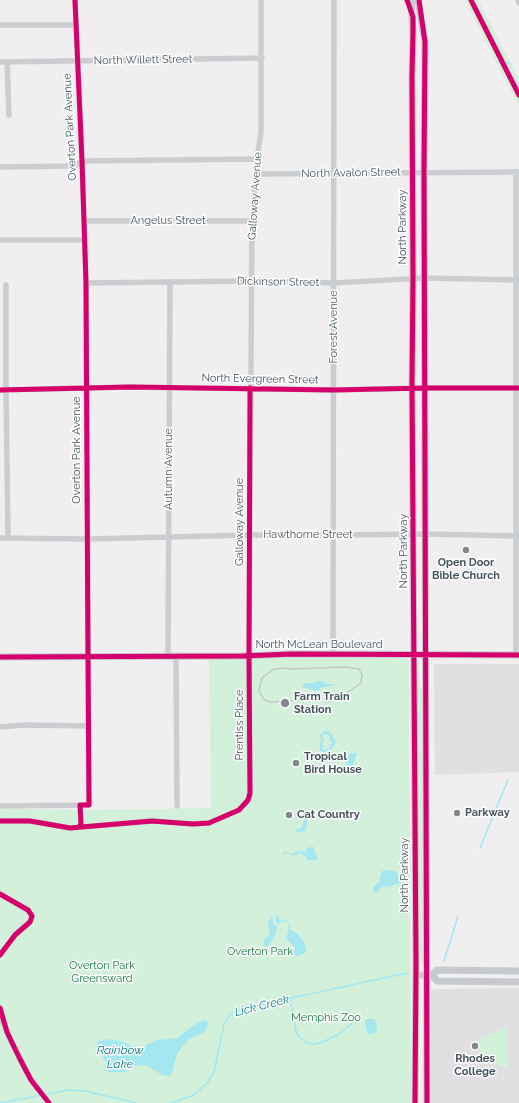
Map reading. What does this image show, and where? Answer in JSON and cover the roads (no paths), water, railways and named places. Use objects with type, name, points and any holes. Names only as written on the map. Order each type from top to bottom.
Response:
[{"type":"main road","points":[[407,0],[413,17]]},
{"type":"main road","name":"North Parkway","points":[[411,0],[413,17],[414,279],[412,388],[416,975],[415,1103]]},
{"type":"main road","name":"North Parkway","points":[[419,0],[425,42],[424,388],[429,975],[427,1103]]},
{"type":"main road","name":"North McLean Boulevard","points":[[0,657],[249,656],[333,654],[518,655]]},
{"type":"main road","points":[[416,975],[429,975],[437,970],[516,971],[516,981],[437,981],[429,975]]},
{"type":"street","name":"Overton Park Avenue","points":[[0,806],[89,805],[86,283],[75,0]]},
{"type":"street","name":"Galloway Avenue","points":[[249,656],[252,221],[260,132],[262,58],[261,0]]},
{"type":"street","name":"Forest Avenue","points":[[333,654],[334,0]]},
{"type":"street","points":[[0,25],[75,24]]},
{"type":"street","name":"North Willett Street","points":[[0,62],[262,58]]},
{"type":"street","points":[[7,62],[9,115]]},
{"type":"street","points":[[0,167],[75,166],[82,161],[257,159]]},
{"type":"street","points":[[517,172],[518,655]]},
{"type":"street","name":"North Avalon Street","points":[[256,174],[517,172]]},
{"type":"street","name":"Angelus Street","points":[[84,221],[252,221]]},
{"type":"street","points":[[0,240],[84,240]]},
{"type":"street","name":"Dickinson Street","points":[[86,283],[251,281],[334,283],[424,278],[517,280]]},
{"type":"street","name":"Autumn Avenue","points":[[168,656],[170,282]]},
{"type":"street","points":[[6,285],[3,390],[8,538]]},
{"type":"street","name":"North Evergreen Street","points":[[3,390],[60,390],[87,388],[250,388],[334,390],[517,388]]},
{"type":"street","name":"Hawthorne Street","points":[[0,538],[87,539],[250,535],[334,536],[414,534],[518,536]]},
{"type":"street","points":[[176,656],[177,806]]},
{"type":"street","name":"Prentiss Place","points":[[0,821],[30,822],[70,828],[152,821],[169,821],[192,824],[209,823],[239,810],[250,797],[249,656]]},
{"type":"street","points":[[0,727],[89,726]]},
{"type":"street","points":[[0,894],[28,910],[32,916],[30,922],[15,935],[0,955]]},
{"type":"street","points":[[0,1008],[3,1022],[10,1038],[26,1071],[37,1089]]},
{"type":"water","points":[[317,681],[324,682],[325,684],[337,684],[321,688],[317,691],[302,687],[303,683],[314,683]]},
{"type":"water","points":[[324,731],[331,733],[336,742],[330,751],[320,751],[320,735]],"holes":[[[324,734],[329,735],[330,741],[333,742],[329,748],[325,750],[322,749],[324,746],[322,744],[324,741],[322,737]]]},
{"type":"water","points":[[351,753],[357,754],[350,771],[345,762]]},
{"type":"water","points":[[301,812],[307,812],[308,816],[306,828],[304,831],[297,833],[295,830],[301,828],[304,821],[304,815]]},
{"type":"water","points":[[313,846],[318,860],[308,860],[301,853],[292,856],[288,853],[283,855],[283,853],[287,852],[293,854],[298,851],[305,852],[306,849]]},
{"type":"water","points":[[382,871],[395,871],[401,877],[401,882],[389,887],[382,886],[376,893],[373,892],[373,887],[379,882]]},
{"type":"water","points":[[276,915],[279,919],[289,922],[290,925],[289,929],[298,934],[304,942],[306,952],[298,956],[291,953],[295,947],[286,939],[289,924],[281,921],[279,924],[276,922]]},
{"type":"water","points":[[272,916],[273,924],[277,927],[276,933],[270,944],[263,946],[264,939],[270,935],[268,927],[270,917]]},
{"type":"water","points":[[367,1019],[374,1019],[377,1032],[369,1034],[367,1032],[365,1023]]},
{"type":"water","name":"Rainbow Lake","points":[[204,1020],[207,1021],[208,1025],[205,1032],[189,1039],[181,1048],[176,1056],[172,1073],[169,1076],[162,1075],[146,1065],[133,1066],[125,1072],[108,1072],[104,1069],[106,1063],[97,1045],[98,1041],[110,1039],[132,1046],[142,1047],[157,1040],[177,1038],[194,1025]]},
{"type":"waterway","points":[[497,62],[510,63]]},
{"type":"waterway","name":"Lick Creek","points":[[480,848],[508,780]]},
{"type":"waterway","points":[[444,961],[458,916]]},
{"type":"waterway","name":"Lick Creek","points":[[171,1103],[194,1095],[207,1083],[214,1072],[224,1024],[231,1013],[259,1005],[407,973]]},
{"type":"waterway","points":[[290,998],[296,1031],[299,1037],[307,1043],[314,1044],[323,1042],[347,1028],[351,1024],[348,1010]]},
{"type":"waterway","name":"Lick Creek","points":[[0,1103],[68,1090],[85,1091],[136,1103]]},
{"type":"railway","points":[[306,700],[267,701],[263,698],[259,691],[262,678],[272,670],[281,668],[346,667],[359,669],[362,675],[361,683],[341,697],[333,701],[325,702]]},
{"type":"place","name":"Open Door Bible Church","points":[[466,550]]},
{"type":"place","name":"Farm Train Station","points":[[285,703]]},
{"type":"place","name":"Tropical Bird House","points":[[296,763]]},
{"type":"place","name":"Parkway","points":[[457,813]]},
{"type":"place","name":"Cat Country","points":[[289,815]]},
{"type":"place","name":"Rhodes College","points":[[475,1046]]},
{"type":"park label","name":"Overton Park","points":[[260,952]]},
{"type":"park label","name":"Overton Park Greensward","points":[[102,972]]},
{"type":"park label","name":"Memphis Zoo","points":[[326,1018]]}]
